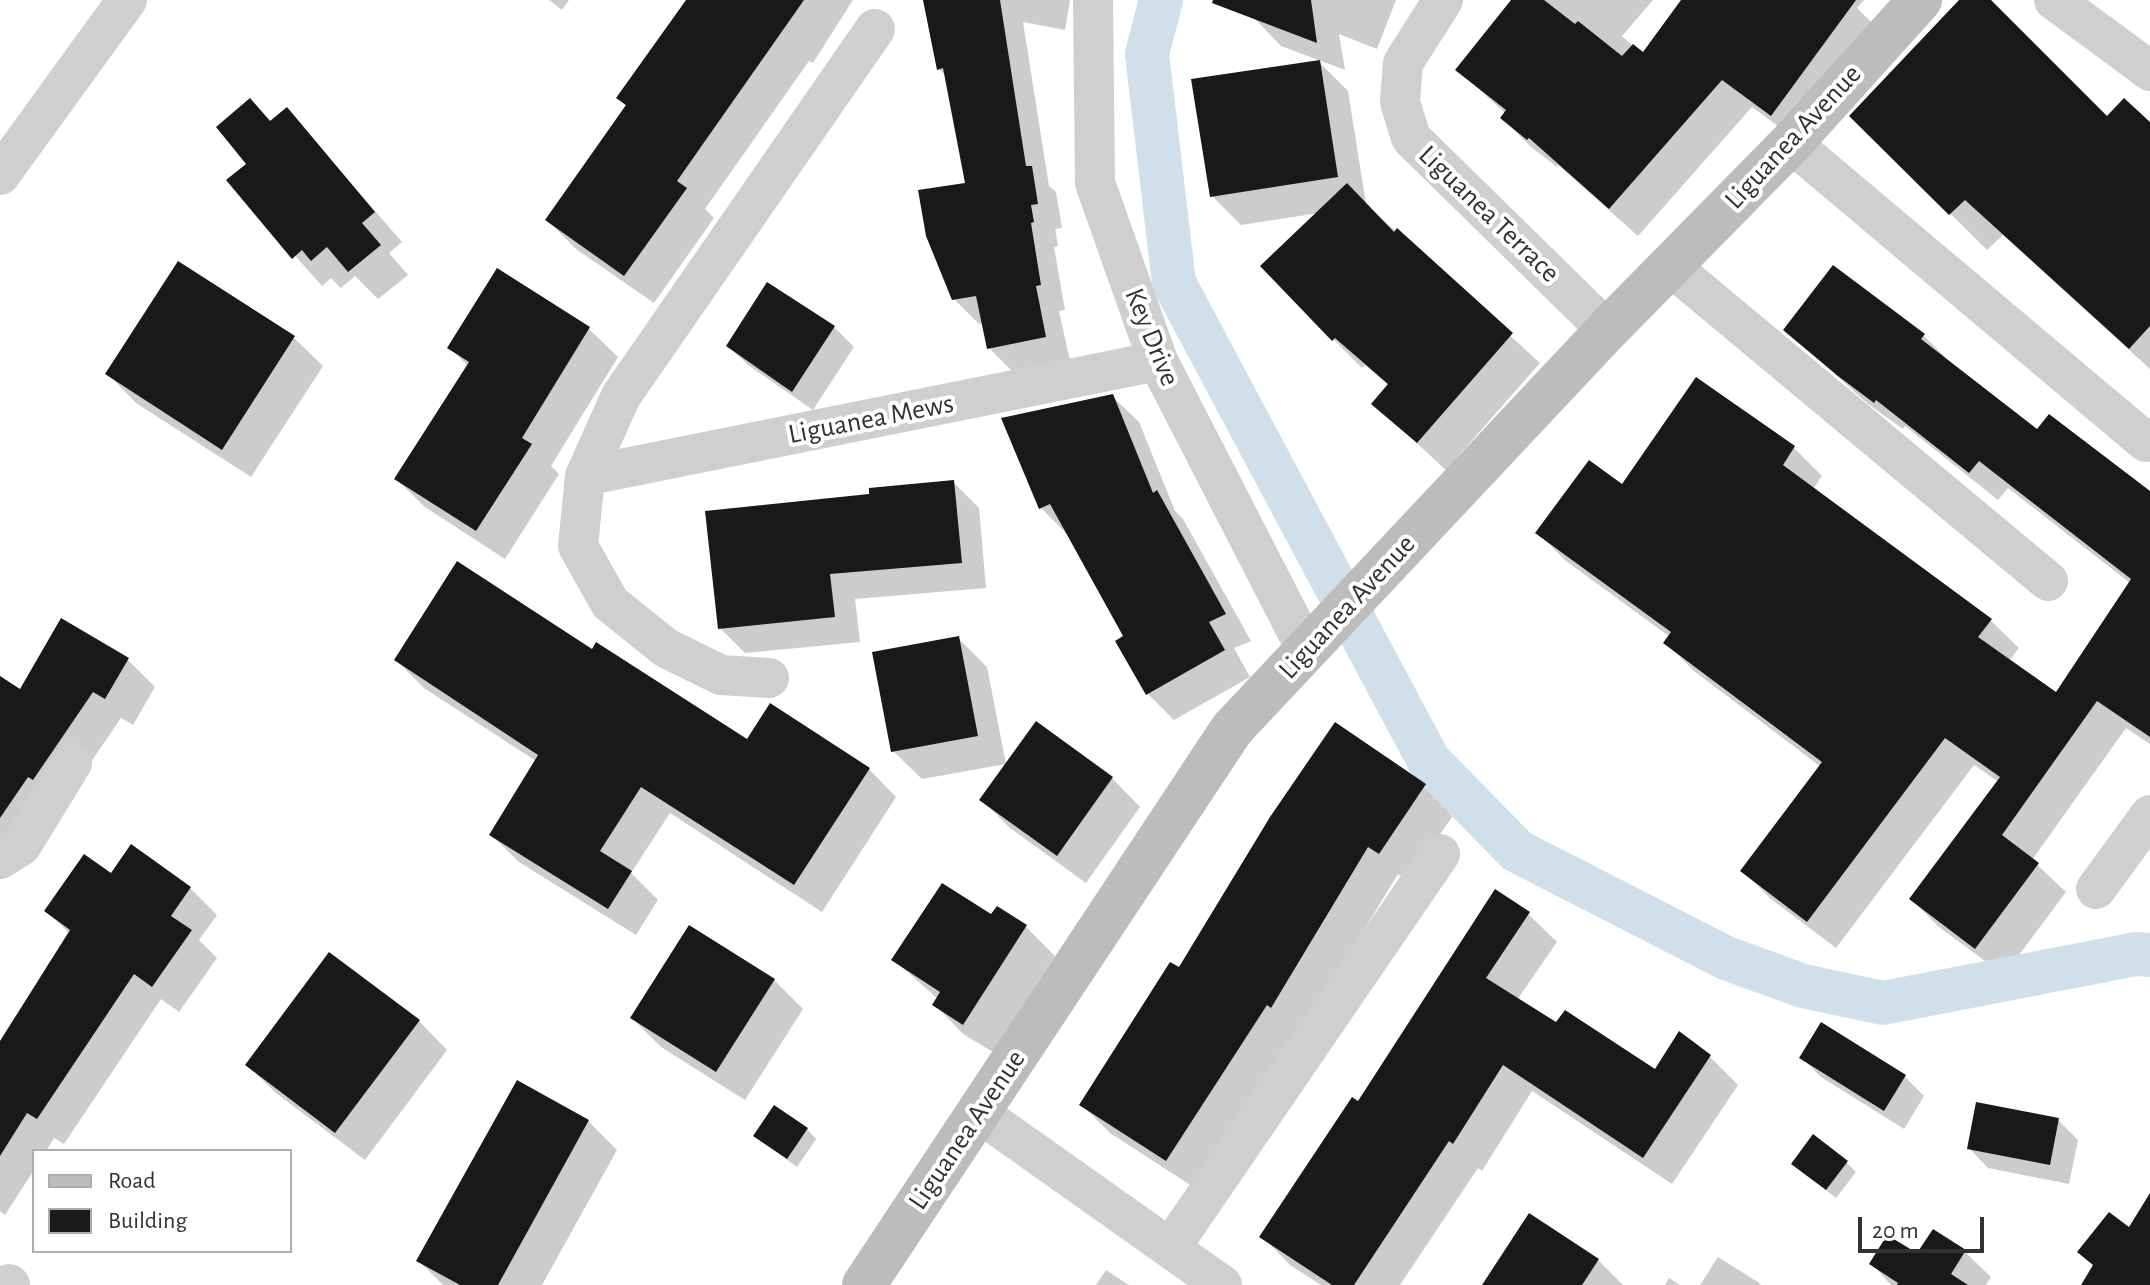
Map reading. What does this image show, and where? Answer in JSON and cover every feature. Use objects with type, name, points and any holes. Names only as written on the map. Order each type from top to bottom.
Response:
[{"type":"main road","name":"Liguanea Avenue","points":[[864,1285],[1232,729],[1607,330],[1791,143],[1920,0]]},
{"type":"street","points":[[0,175],[127,0]]},
{"type":"street","name":"Key Drive","points":[[1093,0],[1095,183],[1158,361],[1312,643]]},
{"type":"street","name":"Liguanea Terrace","points":[[1443,0],[1403,63],[1400,102],[1411,138],[1607,330]]},
{"type":"street","points":[[2054,0],[2150,71]]},
{"type":"street","points":[[769,678],[721,675],[666,648],[610,603],[578,546],[585,476],[621,396],[875,29]]},
{"type":"street","points":[[1791,143],[2146,442]]},
{"type":"street","points":[[1670,266],[2048,581]]},
{"type":"street","name":"Liguanea Mews","points":[[585,476],[1158,361]]},
{"type":"street","points":[[0,859],[21,846],[72,763]]},
{"type":"street","points":[[2096,889],[2150,815]]},
{"type":"street","points":[[1171,1247],[1440,854]]},
{"type":"street","points":[[979,1113],[1222,1285]]},
{"type":"building","points":[[686,0],[804,0],[677,181],[687,188],[624,276],[545,220],[626,105],[616,98]]},
{"type":"building","points":[[923,0],[1000,0],[1026,166],[1032,166],[1038,204],[1031,205],[1034,222],[1031,223],[1041,285],[1036,286],[1046,337],[987,349],[976,296],[952,300],[926,236],[918,190],[965,183],[943,68],[937,70]]},
{"type":"building","points":[[1213,0],[1311,0],[1317,43],[1212,3]]},
{"type":"building","points":[[1511,0],[1544,0],[1575,24],[1578,21],[1622,56],[1633,44],[1643,52],[1681,0],[1856,0],[1771,116],[1722,80],[1609,209],[1529,138],[1527,140],[1500,118],[1506,110],[1455,70]]},
{"type":"building","points":[[1959,0],[1991,0],[2107,116],[2124,98],[2150,122],[2150,326],[2129,349],[1965,200],[1949,215],[1849,116]]},
{"type":"building","points":[[1320,60],[1338,177],[1210,197],[1191,79]]},
{"type":"building","points":[[250,98],[270,121],[287,107],[375,212],[362,223],[381,245],[348,272],[327,247],[311,261],[302,250],[292,259],[226,180],[246,164],[216,127]]},
{"type":"building","points":[[1347,183],[1394,232],[1397,228],[1513,333],[1417,443],[1371,404],[1388,384],[1335,338],[1332,341],[1260,266]]},
{"type":"building","points":[[178,261],[295,336],[222,450],[105,374]]},
{"type":"building","points":[[1833,265],[1925,334],[1921,339],[2037,429],[2049,414],[2150,491],[2150,737],[2097,701],[2002,835],[2039,863],[1975,949],[1909,899],[2000,777],[1945,738],[1807,922],[1740,871],[1822,762],[1663,643],[1671,632],[1535,533],[1589,460],[1622,484],[1696,377],[1795,446],[1783,465],[1992,619],[1978,637],[2056,692],[2131,579],[1979,461],[1969,473],[1876,400],[1874,403],[1838,376],[1783,330]]},
{"type":"building","points":[[497,268],[590,327],[522,438],[532,444],[476,531],[394,479],[469,362],[447,348]]},
{"type":"building","points":[[767,282],[835,326],[792,392],[726,346]]},
{"type":"building","points":[[1113,394],[1153,493],[1157,490],[1226,614],[1209,622],[1225,650],[1146,695],[1115,641],[1123,636],[1050,504],[1039,509],[1001,418]]},
{"type":"building","points":[[954,480],[962,563],[830,574],[835,617],[718,629],[705,511],[869,494],[869,488]]},
{"type":"building","points":[[457,561],[592,649],[596,642],[747,739],[770,703],[870,768],[794,885],[641,787],[600,851],[632,871],[608,909],[489,835],[538,755],[394,660]]},
{"type":"building","points":[[61,618],[129,658],[105,699],[93,692],[33,780],[28,777],[0,818],[0,676],[20,689]]},
{"type":"building","points":[[959,636],[978,736],[891,752],[872,652]]},
{"type":"building","points":[[1036,721],[1113,777],[1057,856],[979,800]]},
{"type":"building","points":[[1335,722],[1426,784],[1379,854],[1368,847],[1271,1008],[1267,1005],[1166,1161],[1079,1105],[1170,962],[1179,967],[1270,817]]},
{"type":"building","points":[[131,844],[191,887],[171,916],[192,930],[152,987],[134,974],[37,1119],[27,1113],[0,1156],[0,1041],[70,930],[44,911],[84,854],[111,873]]},
{"type":"building","points":[[942,883],[991,914],[997,906],[1027,925],[963,1025],[932,1005],[940,992],[891,960]]},
{"type":"building","points":[[1495,889],[1530,912],[1486,978],[1556,1022],[1565,1010],[1655,1069],[1679,1031],[1711,1055],[1643,1158],[1503,1065],[1453,1144],[1449,1141],[1354,1285],[1332,1285],[1259,1237],[1352,1097],[1358,1101]]},
{"type":"building","points":[[689,925],[775,979],[716,1072],[630,1018]]},
{"type":"building","points":[[329,952],[420,1020],[335,1133],[245,1065]]},
{"type":"building","points":[[1821,1022],[1906,1075],[1884,1111],[1799,1058]]},
{"type":"building","points":[[517,1080],[589,1120],[498,1285],[460,1285],[416,1261]]},
{"type":"building","points":[[1976,1102],[2059,1118],[2050,1165],[1967,1149]]},
{"type":"building","points":[[774,1105],[808,1128],[787,1159],[753,1136]]},
{"type":"building","points":[[1813,1134],[1848,1161],[1826,1190],[1791,1164]]},
{"type":"building","points":[[2150,1193],[2150,1285],[2081,1285],[2093,1265],[2077,1252],[2109,1212],[2129,1227]]},
{"type":"building","points":[[1529,1213],[1599,1259],[1582,1285],[1482,1285]]},
{"type":"building","points":[[1933,1229],[1966,1250],[1951,1274],[1968,1285],[1897,1285],[1869,1264],[1887,1235],[1917,1253]]},
{"type":"waterway","points":[[1161,0],[1147,54],[1174,283],[1429,761],[1517,851],[1726,958],[1803,986],[1883,1003],[2136,954],[2150,955]]}]
